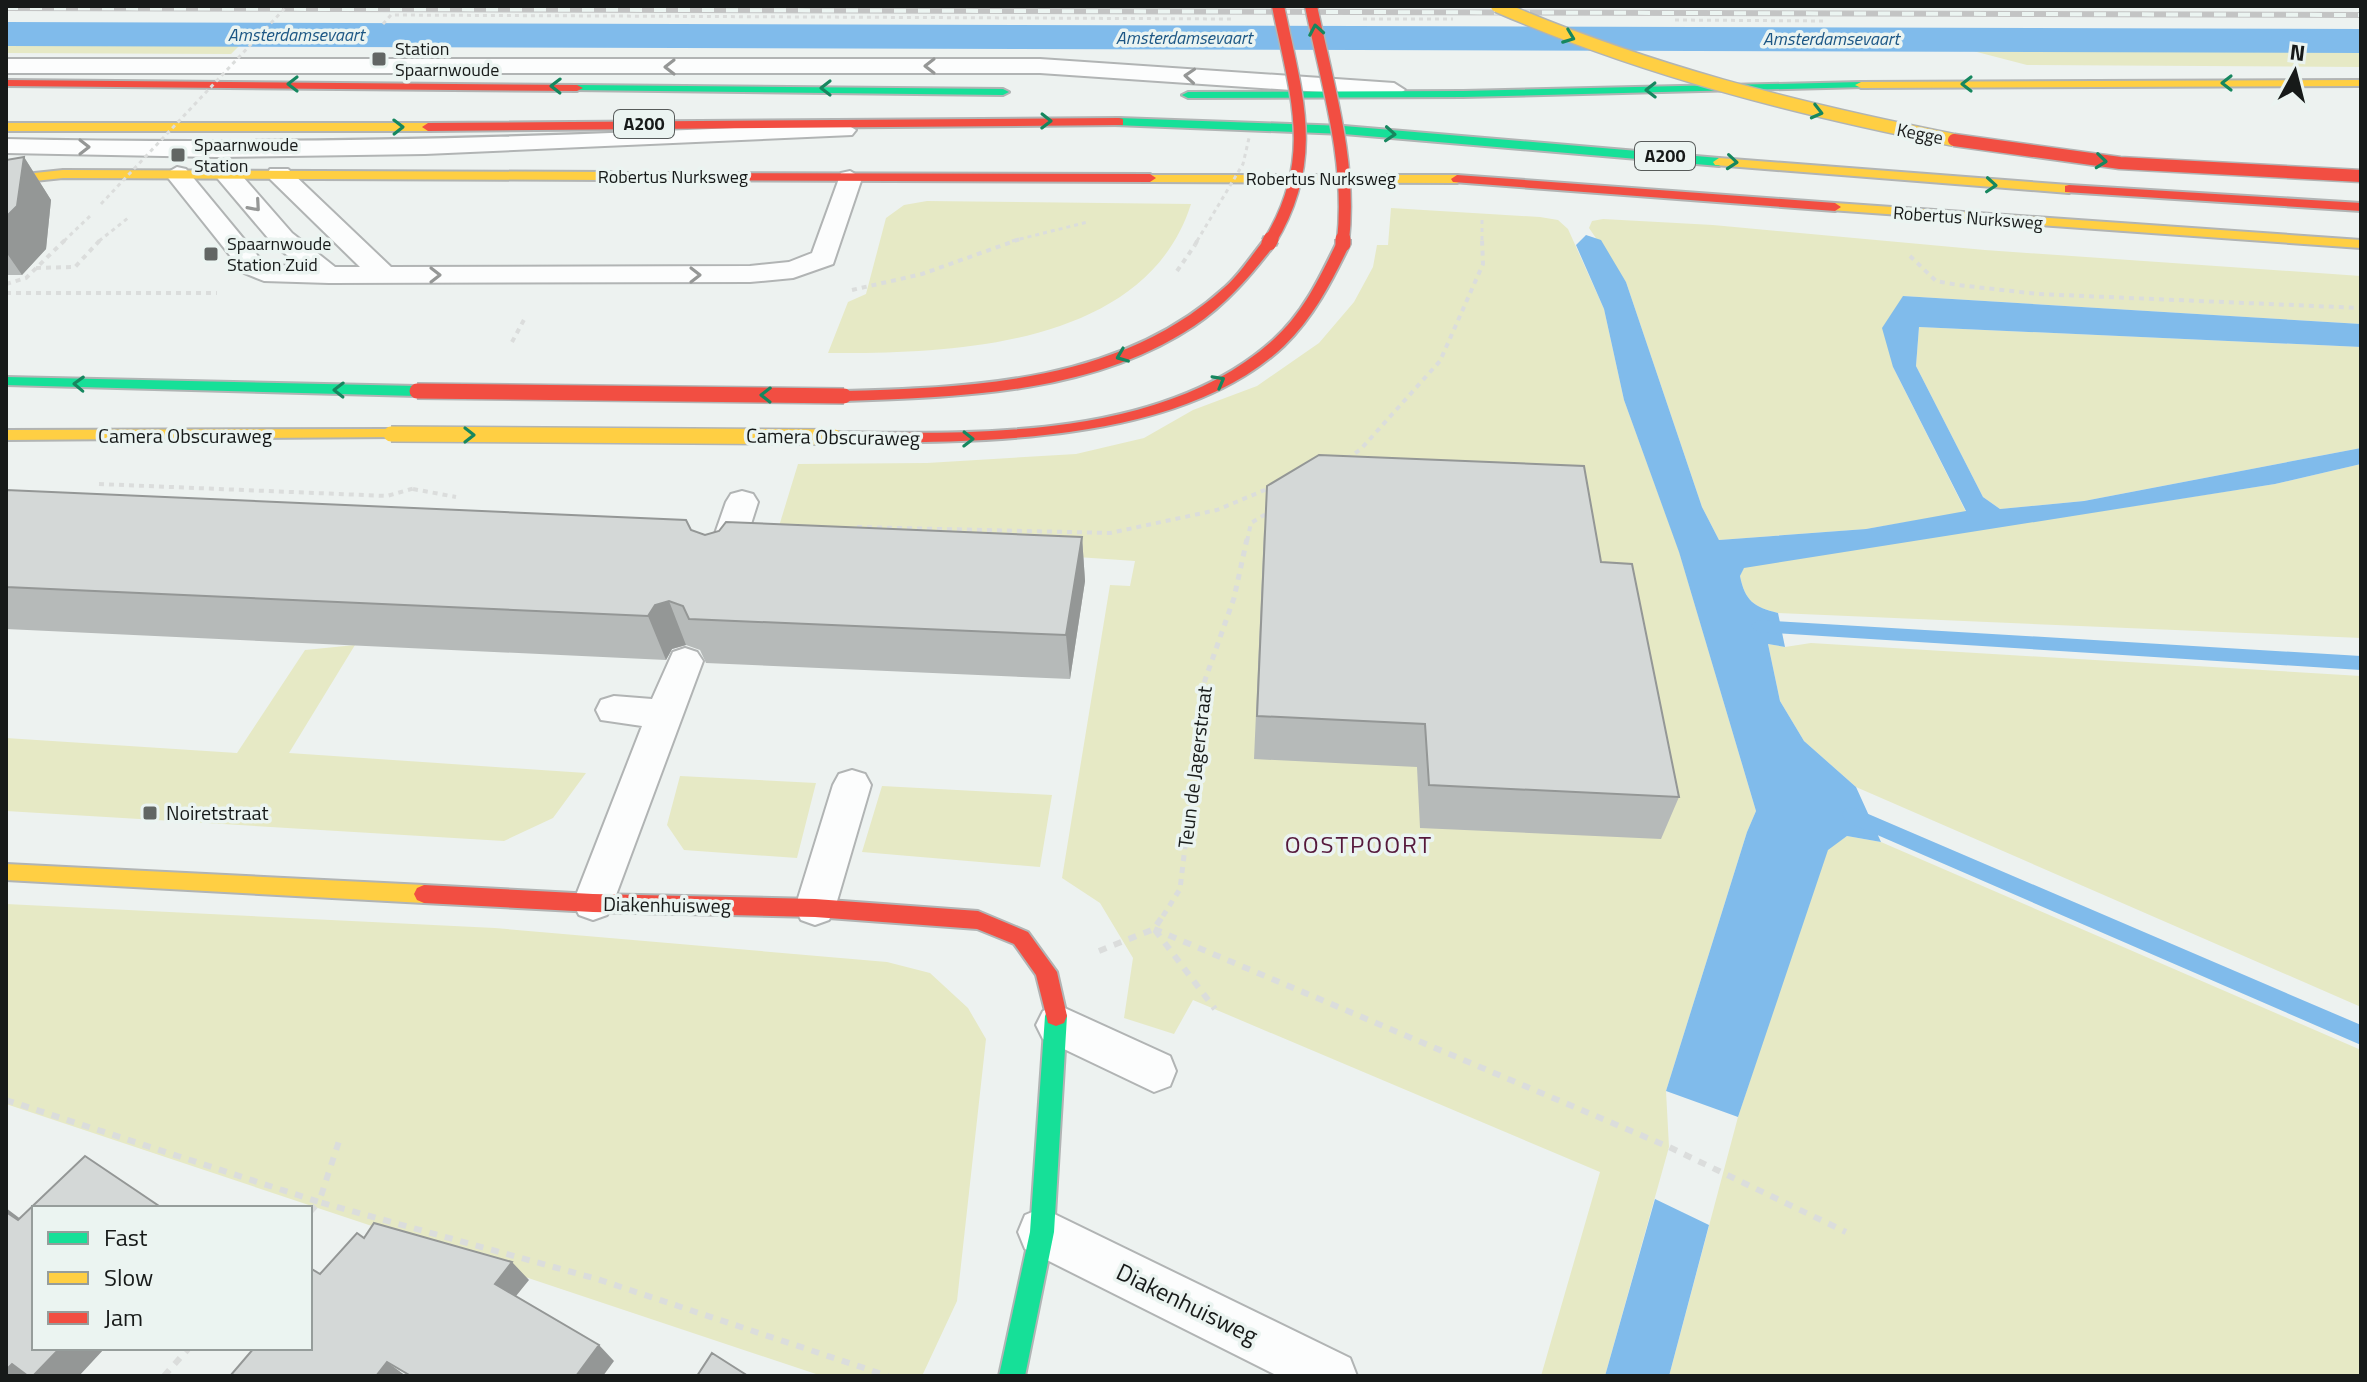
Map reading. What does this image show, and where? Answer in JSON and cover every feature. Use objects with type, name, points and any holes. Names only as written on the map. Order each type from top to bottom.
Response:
[{"type":"main road","name":"Camera Obscuraweg","points":[[6,381],[417,391],[844,396],[990,389],[1040,382],[1118,358],[1176,332],[1219,304],[1249,273],[1293,206],[1299,187],[1301,141],[1278,6]]},
{"type":"main road","name":"Camera Obscuraweg","points":[[6,435],[391,434],[983,439],[1098,424],[1174,402],[1230,375],[1272,346],[1309,310],[1324,289],[1343,244],[1350,201],[1311,6]]},
{"type":"main road","name":"Kegge","points":[[1497,6],[1558,32],[1678,75],[1910,133],[2056,156],[2157,167],[2361,176]]},
{"type":"main road","name":"Kegge","points":[[1743,69],[1886,103]]},
{"type":"main road","name":"A200","points":[[6,83],[427,84],[1026,93]]},
{"type":"main road","points":[[1166,96],[1463,94],[1960,83],[2361,83]]},
{"type":"main road","name":"A200","points":[[6,127],[320,128],[968,120],[1145,122],[1344,130],[1978,185],[2361,207]]},
{"type":"main road","name":"Robertus Nurksweg","points":[[6,180],[63,174],[1464,179],[2193,235],[2361,244]]},
{"type":"main road","name":"Diakenhuisweg","points":[[6,872],[593,903],[815,908],[978,920],[1021,938],[1046,972],[1058,1025],[1042,1232],[1012,1376]]},
{"type":"lane","points":[[6,66],[1040,66],[1463,94]]},
{"type":"lane","name":"A200","points":[[6,146],[201,148],[670,139],[968,120]]},
{"type":"lane","points":[[176,174],[253,267],[264,273],[329,275],[750,274],[793,270],[824,258],[850,178]]},
{"type":"lane","points":[[227,174],[283,239],[329,275]]},
{"type":"lane","points":[[279,174],[384,275]]},
{"type":"lane","points":[[721,565],[742,502]]},
{"type":"lane","points":[[593,903],[685,661]]},
{"type":"lane","points":[[614,710],[667,714]]},
{"type":"lane","points":[[815,908],[852,785]]},
{"type":"lane","points":[[1058,1025],[1154,1071]]},
{"type":"lane","name":"Diakenhuisweg","points":[[1042,1232],[1332,1376]]},
{"type":"path","points":[[6,284],[26,278],[101,204],[287,6]]},
{"type":"path","points":[[385,23],[391,15],[1236,19]]},
{"type":"path","points":[[1363,19],[1459,19]]},
{"type":"path","points":[[1666,20],[1826,21]]},
{"type":"path","points":[[1195,245],[1243,164],[1250,135]]},
{"type":"path","points":[[36,268],[75,267],[100,240],[119,227],[158,182],[168,181],[176,174]]},
{"type":"path","points":[[1338,462],[1361,449],[1440,361],[1483,264],[1482,216]]},
{"type":"path","points":[[846,291],[922,274],[998,245],[1097,220]]},
{"type":"path","points":[[1908,254],[1936,281],[1958,285],[2038,294],[2361,308]]},
{"type":"path","points":[[844,527],[1110,533],[1217,510],[1273,486]]},
{"type":"path","points":[[412,489],[456,497]]},
{"type":"path","name":"Teun de Jagerstraat","points":[[1154,929],[1180,889],[1205,680],[1234,598],[1251,523],[1276,507]]},
{"type":"path","points":[[1046,972],[1154,929],[1669,1147],[1846,1232]]},
{"type":"path","points":[[1154,929],[1215,1009]]},
{"type":"path","points":[[6,1100],[319,1202],[597,1279],[888,1376]]},
{"type":"path","points":[[312,1210],[319,1202],[340,1138]]},
{"type":"path","points":[[164,1376],[187,1350]]},
{"type":"green space","points":[[6,39],[246,39],[231,54],[6,53]]},
{"type":"green space","points":[[1950,45],[2361,48],[2361,67],[2027,65]]},
{"type":"green space","points":[[927,201],[1191,204],[1168,252],[1133,288],[1089,314],[1039,332],[985,344],[931,350],[828,353],[848,302],[866,294],[886,218],[904,205]]},
{"type":"green space","points":[[1391,208],[1540,217],[1558,220],[1568,229],[1604,309],[1624,400],[1678,548],[1756,811],[1666,1091],[1669,1147],[1605,1376],[1541,1376],[1600,1172],[1193,1000],[1174,1034],[1124,1018],[1133,958],[1100,903],[1062,878],[1110,585],[1130,586],[1135,561],[776,536],[798,464],[927,463],[1076,454],[1144,438],[1193,410],[1257,386],[1319,343],[1354,302],[1373,267],[1377,245],[1388,245]]},
{"type":"green space","points":[[1603,219],[2361,276],[2361,324],[1903,296],[1893,367],[1966,512],[1866,529],[1719,540],[1702,507],[1626,282],[1589,228],[1592,221]]},
{"type":"green space","points":[[1919,327],[2361,347],[2361,448],[2084,501],[2000,509],[1983,497],[1916,366]]},
{"type":"green space","points":[[2361,464],[2361,638],[1778,613],[1752,602],[1740,576],[1744,567],[1764,563],[2275,484]]},
{"type":"green space","points":[[1811,643],[2361,676],[2361,1007],[1856,787],[1804,741],[1780,701],[1768,644],[1785,647]]},
{"type":"green space","points":[[355,645],[289,753],[586,773],[553,818],[504,841],[6,811],[6,738],[237,753],[305,650]]},
{"type":"green space","points":[[680,776],[816,783],[797,858],[684,850],[667,825]]},
{"type":"green space","points":[[882,786],[1052,795],[1040,867],[862,852]]},
{"type":"green space","points":[[1847,836],[1881,842],[2361,1050],[2361,1376],[1669,1376],[1738,1117],[1818,872],[1828,849]]},
{"type":"green space","points":[[6,904],[495,928],[887,962],[930,973],[968,1008],[986,1039],[957,1301],[922,1376],[822,1376],[6,1104]]},
{"type":"water","points":[[1586,235],[1601,240],[1626,282],[1702,507],[1719,540],[1866,529],[1966,511],[1893,367],[1882,328],[1903,296],[2361,324],[2361,347],[1919,327],[1916,366],[1983,497],[2000,509],[2084,501],[2361,448],[2361,464],[2275,484],[1744,568],[1740,576],[1748,597],[1757,605],[1778,613],[1785,647],[1768,644],[1780,701],[1804,741],[1856,787],[1881,842],[1847,836],[1828,850],[1738,1117],[1666,1091],[1756,811],[1679,552],[1624,400],[1604,309],[1576,245]]},
{"type":"water","points":[[1655,1199],[1709,1225],[1669,1376],[1605,1376]]},
{"type":"building","points":[[24,157],[17,206],[6,217],[6,160]]},
{"type":"building","points":[[1319,455],[1584,466],[1601,562],[1632,564],[1679,797],[1429,785],[1425,724],[1257,716],[1267,486]]},
{"type":"building","points":[[6,490],[686,520],[691,530],[705,535],[719,531],[726,522],[1082,537],[1066,635],[689,619],[683,606],[669,601],[655,605],[648,616],[6,587]]},
{"type":"building","points":[[85,1156],[159,1206],[33,1206]]},
{"type":"building","points":[[32,1207],[32,1350],[58,1350],[33,1376],[28,1376],[12,1364],[6,1370],[6,1212],[18,1220]]},
{"type":"building","points":[[374,1223],[512,1262],[495,1284],[599,1345],[576,1376],[411,1376],[387,1362],[376,1376],[230,1376],[252,1350],[312,1350],[312,1269],[320,1274],[357,1233],[364,1238]]},
{"type":"building","points":[[712,1353],[748,1376],[697,1376]]},
{"type":"waterway","name":"Amsterdamsevaart","points":[[6,34],[2361,41]]},
{"type":"waterway","points":[[1759,626],[2361,663]]},
{"type":"waterway","points":[[1852,815],[2361,1035]]},
{"type":"railway","points":[[6,8],[2361,15]]},
{"type":"traffic: fast","points":[[1188,95],[1463,94],[1861,85]]},
{"type":"traffic: fast","points":[[577,88],[1003,92]]},
{"type":"traffic: fast","points":[[1119,122],[1344,130],[1719,162]]},
{"type":"traffic: fast","points":[[6,381],[417,391]]},
{"type":"traffic: fast","points":[[1012,1376],[1042,1232],[1056,1016]]},
{"type":"traffic: slow","points":[[1497,6],[1608,51],[1721,87],[1779,103],[1954,140]]},
{"type":"traffic: slow","points":[[1861,85],[2361,83]]},
{"type":"traffic: slow","points":[[6,127],[428,127]]},
{"type":"traffic: slow","points":[[1719,162],[2069,189]]},
{"type":"traffic: slow","points":[[6,180],[63,174],[611,176]]},
{"type":"traffic: slow","points":[[1150,178],[1457,179]]},
{"type":"traffic: slow","points":[[1835,207],[2361,244]]},
{"type":"traffic: slow","points":[[6,435],[391,434]]},
{"type":"traffic: slow","points":[[391,434],[834,437]]},
{"type":"traffic: slow","points":[[6,872],[424,894]]},
{"type":"traffic: jam","points":[[1269,243],[1286,215],[1296,186],[1300,157],[1297,98],[1278,6]]},
{"type":"traffic: jam","points":[[1311,6],[1345,173],[1347,207],[1343,244]]},
{"type":"traffic: jam","points":[[6,83],[577,88]]},
{"type":"traffic: jam","points":[[428,127],[1119,122]]},
{"type":"traffic: jam","points":[[1954,140],[2120,163],[2361,176]]},
{"type":"traffic: jam","points":[[611,176],[1150,178]]},
{"type":"traffic: jam","points":[[1457,179],[1835,207]]},
{"type":"traffic: jam","points":[[2069,189],[2361,207]]},
{"type":"traffic: jam","points":[[844,396],[997,387],[1098,366],[1146,347],[1190,323],[1230,290],[1269,243]]},
{"type":"traffic: jam","points":[[834,437],[962,437],[1031,432],[1100,423],[1165,406],[1226,380],[1278,343],[1320,293],[1343,244]]},
{"type":"traffic: jam","points":[[417,391],[844,396]]},
{"type":"traffic: jam","points":[[424,894],[593,903],[815,908],[978,920],[1021,938],[1046,972],[1056,1016]]},
{"type":"place","name":"Station Spaarnwoude","points":[[379,59]]},
{"type":"place","name":"Spaarnwoude Station","points":[[178,155]]},
{"type":"place","name":"Spaarnwoude Station Zuid","points":[[211,254]]},
{"type":"place","name":"Noiretstraat","points":[[150,813]]},
{"type":"district","name":"OOSTPOORT","points":[[1359,845]]}]
